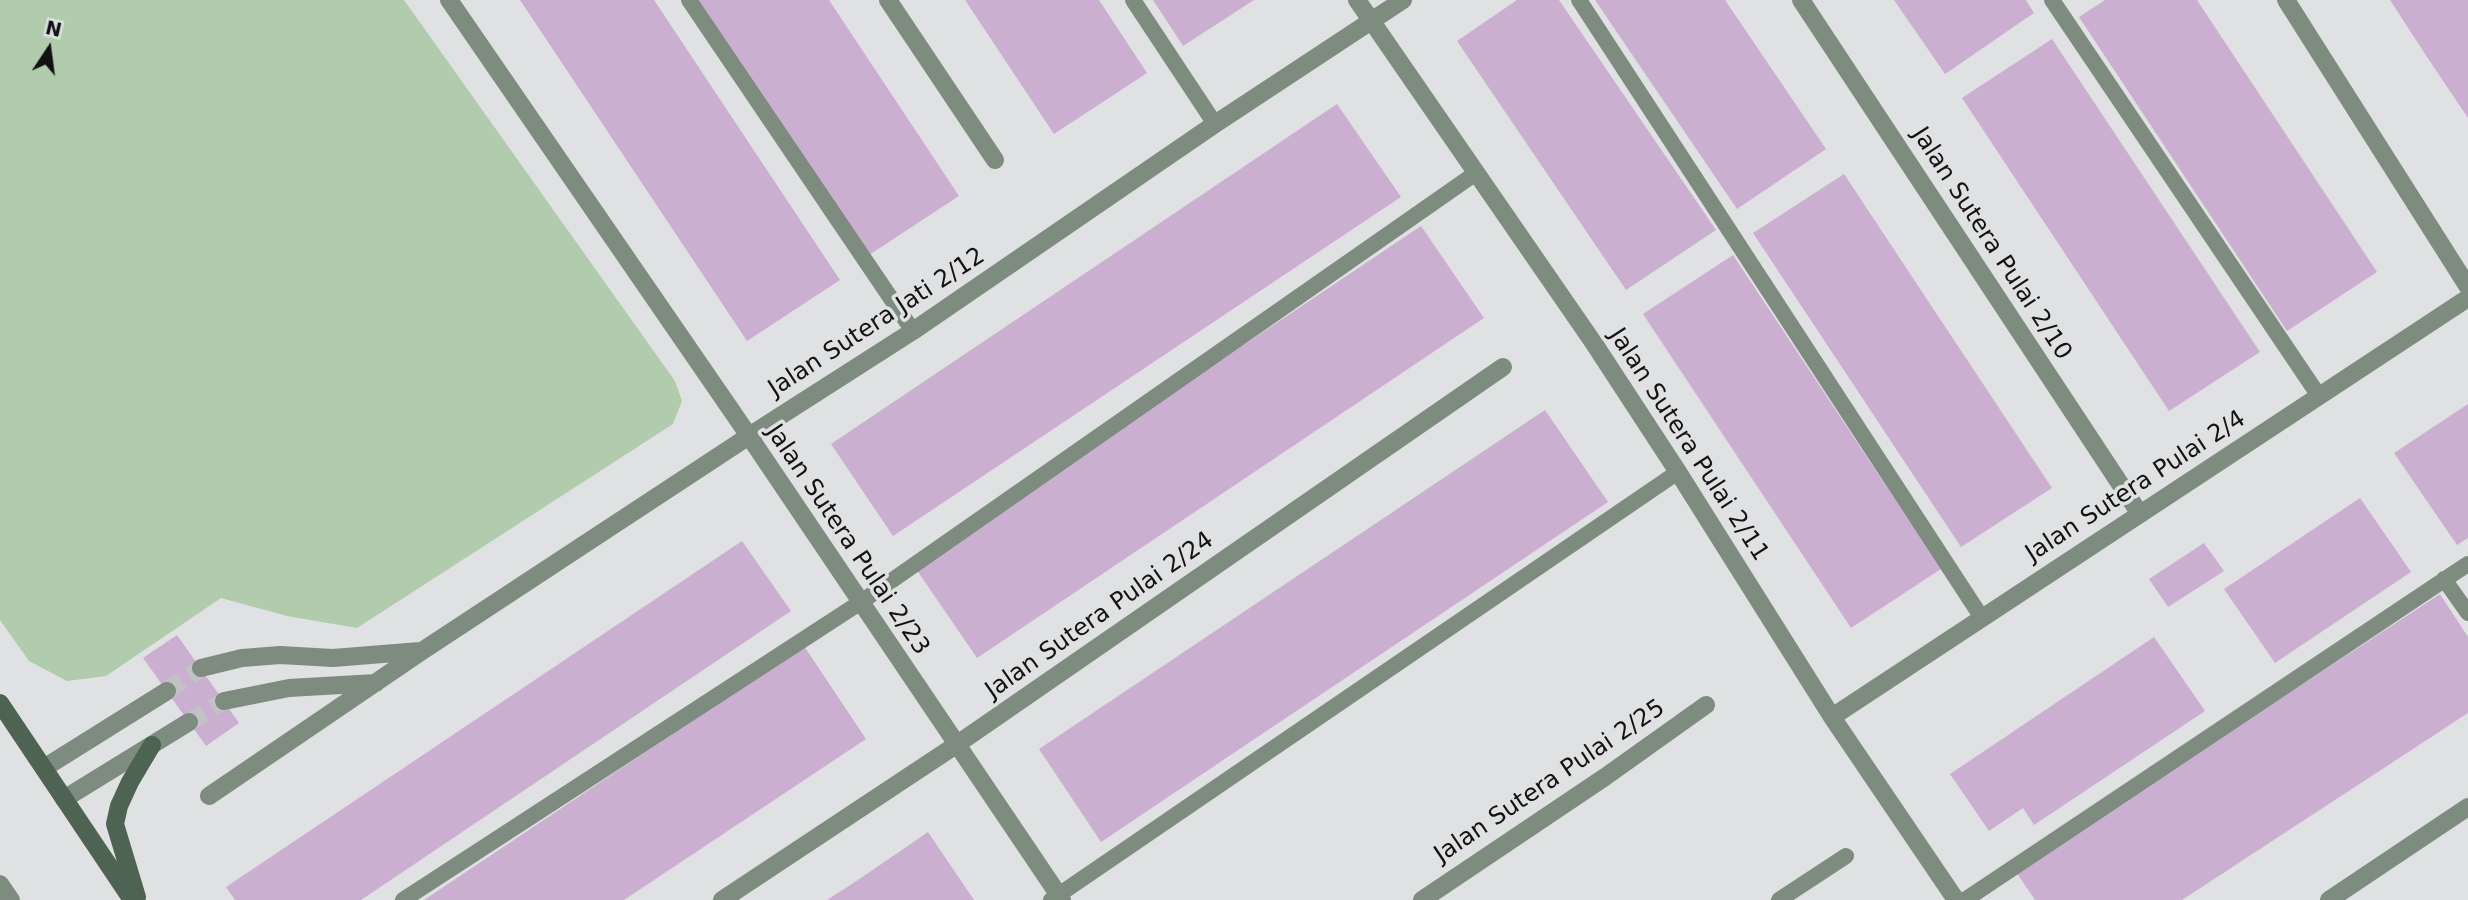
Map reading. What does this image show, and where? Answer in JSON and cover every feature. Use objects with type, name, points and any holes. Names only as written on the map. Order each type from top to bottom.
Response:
[{"type":"street","name":"Jalan Sutera Pulai 2/23","points":[[449,0],[861,602],[1057,898]]},
{"type":"street","points":[[888,0],[995,160]]},
{"type":"street","name":"Jalan Sutera Pulai 2/11","points":[[1357,0],[1678,472],[1832,717],[1956,900]]},
{"type":"street","name":"Jalan Sutera Jati 2/12","points":[[209,796],[422,651],[748,436],[913,331],[1215,124],[1403,0]]},
{"type":"street","name":"Jalan Sutera Pulai 2/10","points":[[1801,0],[2140,514]]},
{"type":"street","points":[[2286,0],[2468,287]]},
{"type":"street","name":"Jalan Sutera Pulai 2/4","points":[[1832,717],[2468,298]]},
{"type":"street","name":"Jalan Sutera Pulai 2/24","points":[[722,900],[956,745],[1503,367]]},
{"type":"street","points":[[201,668],[242,658],[280,655],[333,658],[422,651]]},
{"type":"street","points":[[224,701],[289,688],[376,683]]},
{"type":"street","points":[[44,768],[167,691]]},
{"type":"street","points":[[0,703],[135,900]]},
{"type":"street","name":"Jalan Sutera Pulai 2/25","points":[[1422,900],[1605,777],[1706,705]]},
{"type":"street","points":[[64,799],[189,722]]},
{"type":"street","points":[[135,900],[115,824],[119,806],[130,782],[152,745]]},
{"type":"street","points":[[2329,900],[2468,807]]},
{"type":"street","points":[[0,884],[11,900]]},
{"type":"lane","points":[[689,0],[913,331]]},
{"type":"lane","points":[[1133,0],[1215,124]]},
{"type":"lane","points":[[1579,0],[1982,618]]},
{"type":"lane","points":[[2052,0],[2319,396]]},
{"type":"lane","points":[[403,900],[861,602],[1476,173]]},
{"type":"lane","points":[[1057,898],[1678,472]]},
{"type":"lane","points":[[1965,900],[2468,564]]},
{"type":"lane","points":[[2444,579],[2468,613]]},
{"type":"lane","points":[[1779,900],[1846,856]]},
{"type":"green space","points":[[0,0],[404,0],[675,381],[682,401],[673,424],[357,628],[287,616],[221,598],[106,676],[67,681],[29,661],[0,620]]},
{"type":"building","points":[[520,0],[654,0],[840,280],[747,341]]},
{"type":"building","points":[[696,0],[829,0],[959,196],[866,257]]},
{"type":"building","points":[[965,0],[1099,0],[1147,73],[1054,134]]},
{"type":"building","points":[[1153,0],[1254,0],[1183,46]]},
{"type":"building","points":[[1517,0],[1559,0],[1716,230],[1626,290],[1457,41]]},
{"type":"building","points":[[1595,0],[1725,0],[1826,149],[1737,209]]},
{"type":"building","points":[[1894,0],[2026,0],[2034,13],[1945,74]]},
{"type":"building","points":[[2105,0],[2197,0],[2377,272],[2287,331],[2079,17]]},
{"type":"building","points":[[2390,0],[2468,0],[2468,118],[2427,57]]},
{"type":"building","points":[[2052,39],[2260,352],[2169,411],[1962,98]]},
{"type":"building","points":[[1337,104],[1401,197],[893,536],[831,444]]},
{"type":"building","points":[[1844,174],[2052,488],[1961,547],[1753,233]]},
{"type":"building","points":[[1421,226],[1484,318],[977,658],[914,566]]},
{"type":"building","points":[[1733,255],[1941,569],[1851,628],[1643,314]]},
{"type":"building","points":[[2468,404],[2468,538],[2457,545],[2394,453]]},
{"type":"building","points":[[1545,410],[1608,502],[1101,842],[1039,749]]},
{"type":"building","points":[[2360,498],[2411,572],[2275,663],[2224,589]]},
{"type":"building","points":[[742,541],[791,611],[361,900],[235,900],[226,887]]},
{"type":"building","points":[[2204,543],[2224,571],[2168,607],[2149,579]]},
{"type":"building","points":[[2440,594],[2468,637],[2468,713],[2182,900],[2035,900],[2016,872]]},
{"type":"building","points":[[177,635],[239,723],[206,746],[143,658]]},
{"type":"building","points":[[2154,637],[2205,711],[2034,825],[2023,808],[1989,831],[1950,774]]},
{"type":"building","points":[[804,646],[866,739],[624,900],[424,900]]},
{"type":"building","points":[[928,832],[974,900],[827,900],[861,878]]},
{"type":"tunnel","points":[[167,691],[201,668]]},
{"type":"tunnel","points":[[189,722],[224,701]]}]
